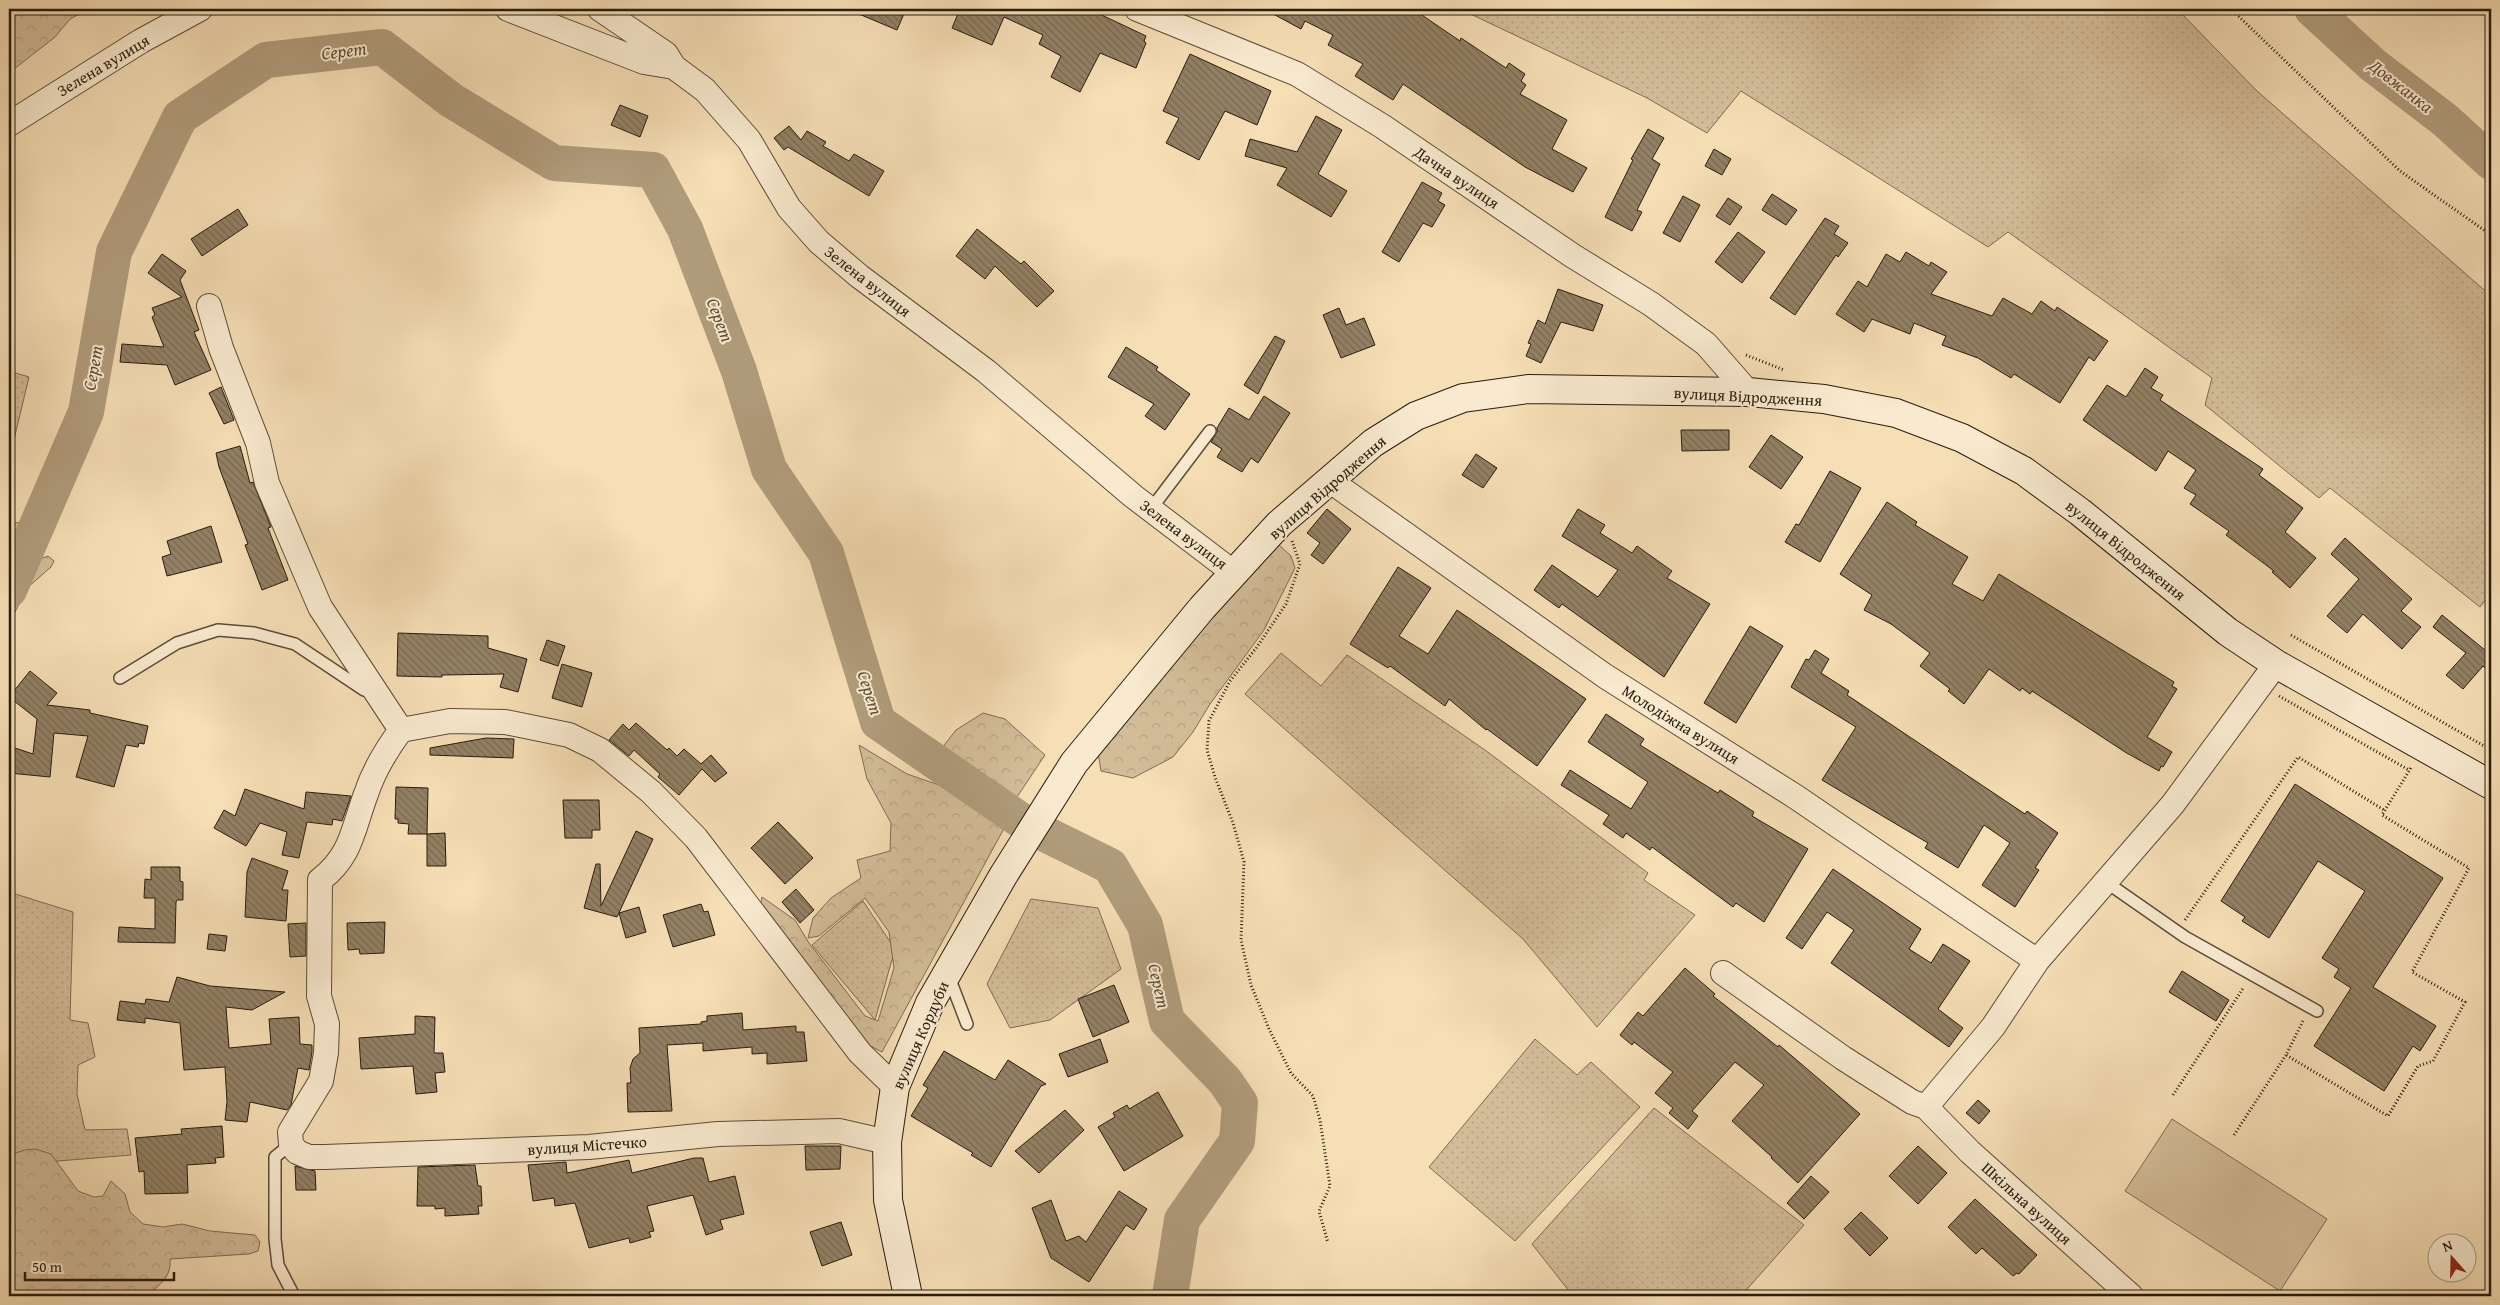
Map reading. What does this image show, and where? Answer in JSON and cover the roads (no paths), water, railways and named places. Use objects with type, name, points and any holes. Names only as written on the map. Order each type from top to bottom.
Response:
[{"type":"street","name":"Зелена вулиця","points":[[9,124],[142,41],[200,9]]},
{"type":"street","name":"Зелена вулиця","points":[[508,9],[644,62],[674,67],[705,90],[749,140],[789,208],[819,242],[859,276],[986,371],[1151,509],[1234,573]]},
{"type":"street","points":[[600,9],[666,54],[674,67]]},
{"type":"street","name":"Дачна вулиця","points":[[1137,9],[1297,74],[1382,126],[1573,256],[1659,310],[1706,344],[1748,392]]},
{"type":"street","points":[[209,306],[221,348],[258,444],[267,483],[320,607],[401,730]]},
{"type":"street","name":"вулиця Відродження","points":[[1074,763],[1202,608],[1279,524],[1373,442],[1416,416],[1464,398],[1528,389],[1748,392],[1824,399],[1896,413],[1978,446],[2024,471],[2080,512],[2228,632],[2268,675],[2491,785]]},
{"type":"street","name":"Молодіжна вулиця","points":[[1329,480],[1604,676],[1796,797],[2037,961]]},
{"type":"street","points":[[1723,973],[1843,1058],[1912,1102],[1926,1106],[1993,1027],[2037,961],[2173,804],[2268,675]]},
{"type":"street","points":[[291,1144],[290,1132],[321,1081],[326,1053],[327,1024],[319,996],[320,880],[333,870],[349,847],[366,794],[383,753],[401,730],[450,722],[504,722],[569,735],[600,750],[651,792],[696,838],[860,1053],[895,1087]]},
{"type":"street","name":"вулиця Кордуби","points":[[908,1296],[888,1200],[887,1142],[895,1087],[930,1003],[1003,876],[1074,763]]},
{"type":"street","name":"Шкільна вулиця","points":[[1926,1106],[1970,1152],[2131,1296]]},
{"type":"street","name":"вулиця Містечко","points":[[291,1144],[298,1152],[308,1156],[325,1158],[590,1147],[718,1134],[839,1131],[887,1142]]},
{"type":"lane","points":[[1151,509],[1210,431]]},
{"type":"lane","points":[[120,678],[177,643],[218,630],[254,633],[295,644],[364,690],[375,690]]},
{"type":"lane","points":[[2106,882],[2178,931],[2314,1009]]},
{"type":"lane","points":[[948,973],[967,1024]]},
{"type":"lane","points":[[291,1144],[275,1157],[275,1239],[278,1265],[294,1296]]},
{"type":"waterway","name":"Довжанка","points":[[2312,9],[2373,65],[2445,120],[2491,162]]},
{"type":"waterway","name":"Серет","points":[[9,590],[86,412],[114,252],[180,117],[266,60],[382,47],[451,100],[554,163],[653,170],[685,229],[739,371],[769,469],[826,553],[878,722],[1029,826],[1110,866],[1145,925],[1167,1021],[1225,1081],[1240,1103],[1237,1141],[1182,1220],[1170,1296]]}]
